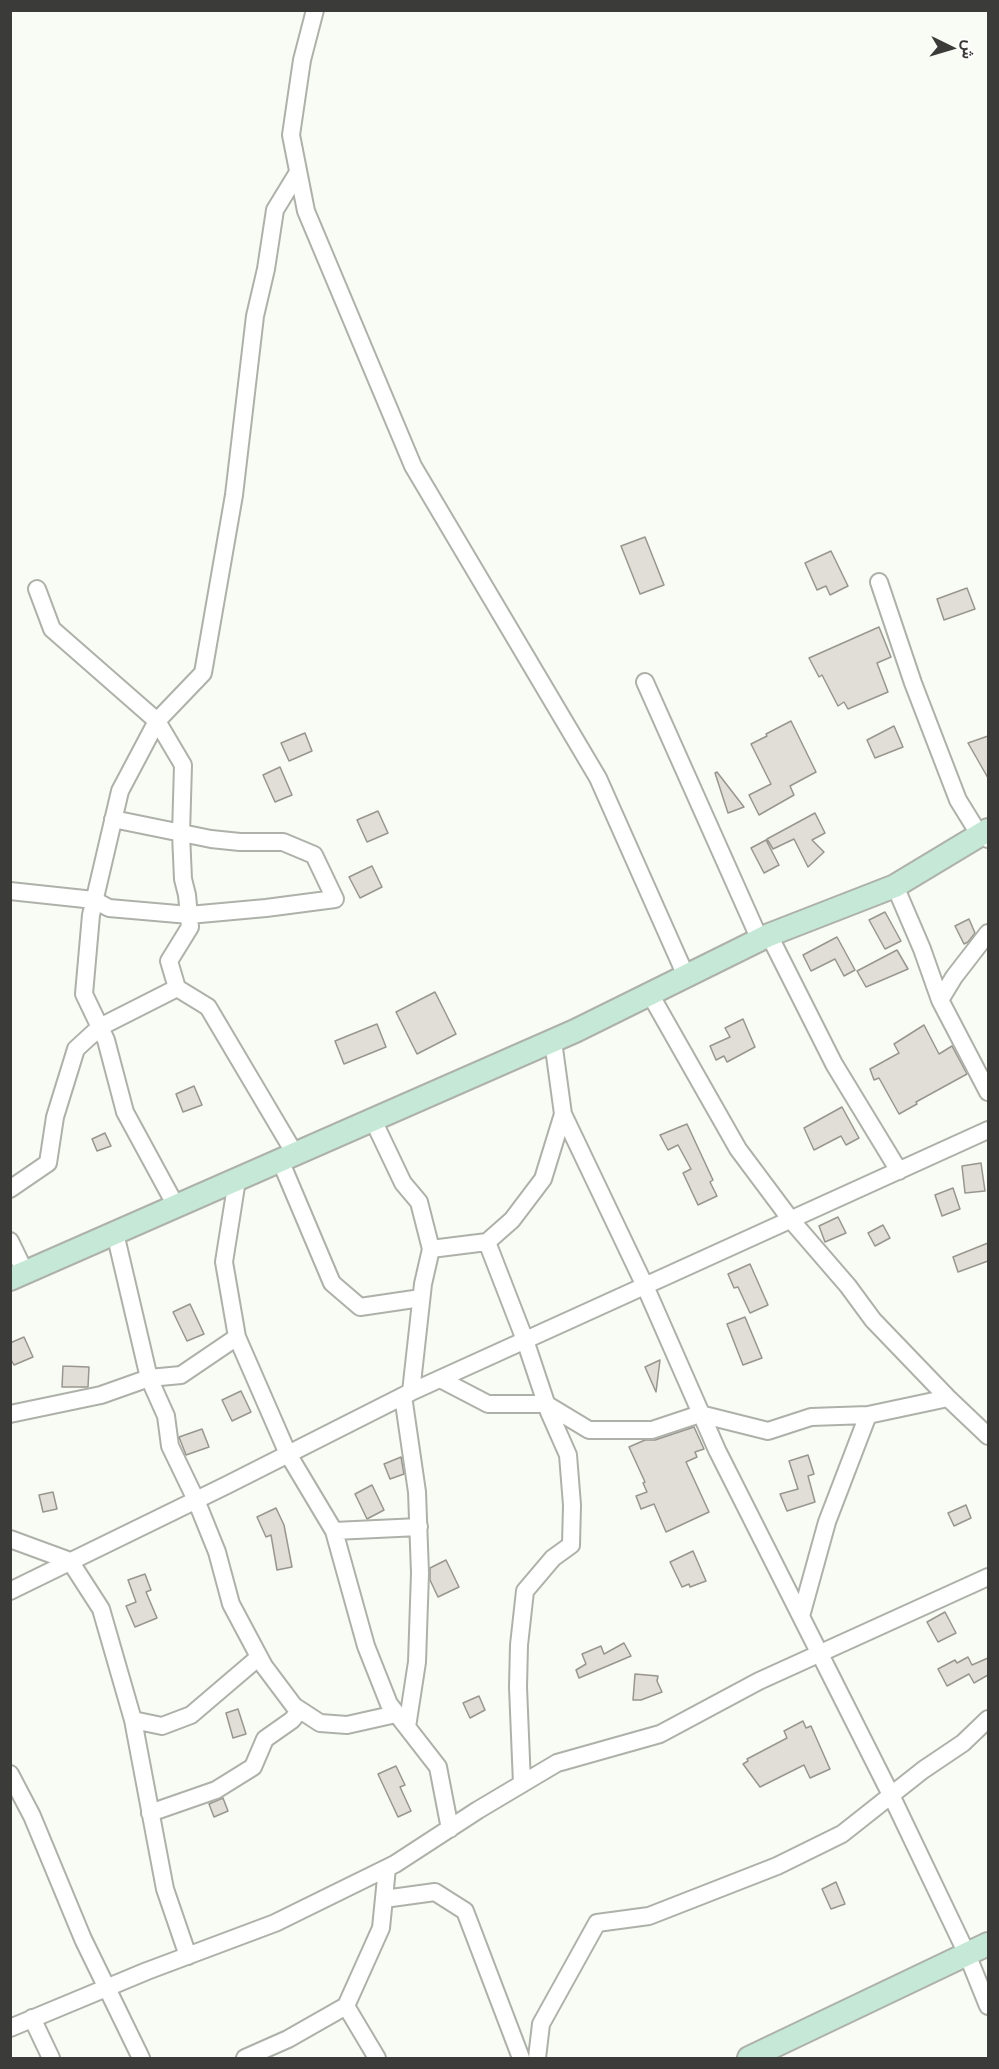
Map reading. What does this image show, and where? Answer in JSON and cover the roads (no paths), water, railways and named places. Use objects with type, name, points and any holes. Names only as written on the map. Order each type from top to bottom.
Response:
[{"type":"main road","points":[[18,1275],[553,1041],[764,938],[895,886],[985,835]]},
{"type":"main road","points":[[750,2058],[988,1944]]},
{"type":"street","points":[[315,10],[302,60],[291,135],[306,211],[413,466],[598,778],[686,976]]},
{"type":"street","points":[[176,1206],[125,1112],[106,1040],[84,994],[94,900],[120,791],[157,721],[203,673],[234,495],[255,316],[266,269],[275,210],[297,174]]},
{"type":"street","points":[[879,582],[913,683],[957,800],[985,835]]},
{"type":"street","points":[[37,588],[52,629],[157,721],[183,765],[181,834],[183,879],[190,927],[169,961],[177,988],[208,1007],[288,1157],[332,1283],[360,1307],[421,1298]]},
{"type":"street","points":[[645,682],[764,938],[834,1064],[899,1171]]},
{"type":"street","points":[[10,891],[94,900],[109,908],[189,915],[335,899],[314,855],[283,842],[240,842],[181,834],[113,819]]},
{"type":"street","points":[[895,886],[922,949],[940,1000],[988,1092]]},
{"type":"street","points":[[940,1000],[954,977],[988,933]]},
{"type":"street","points":[[10,1189],[48,1162],[55,1118],[76,1050],[100,1027],[177,988]]},
{"type":"street","points":[[650,994],[738,1149],[791,1220],[848,1286],[873,1320],[988,1436]]},
{"type":"street","points":[[553,1041],[563,1114],[645,1286],[700,1414],[891,1795],[967,1954],[988,2006]]},
{"type":"street","points":[[431,1249],[487,1242],[512,1220],[543,1179],[563,1114]]},
{"type":"street","points":[[373,1120],[403,1183],[419,1202],[431,1249],[421,1298],[407,1394],[417,1492],[420,1573],[417,1662],[401,1720]]},
{"type":"street","points":[[10,1591],[407,1394],[988,1130]]},
{"type":"street","points":[[237,1180],[224,1262],[237,1337],[288,1454],[334,1531],[366,1646],[389,1704],[438,1767],[450,1829]]},
{"type":"street","points":[[115,1233],[149,1378],[166,1416],[170,1446],[196,1500],[217,1552],[231,1604],[259,1657],[294,1706],[320,1723],[346,1725],[401,1720]]},
{"type":"street","points":[[10,1241],[18,1275]]},
{"type":"street","points":[[487,1242],[525,1341],[546,1404],[568,1455],[572,1504],[571,1545],[553,1558],[525,1591],[519,1645],[518,1687],[522,1784]]},
{"type":"street","points":[[10,1414],[101,1395],[149,1378],[180,1376],[237,1337]]},
{"type":"street","points":[[440,1379],[488,1404],[546,1404],[589,1430],[652,1430],[700,1414],[768,1431],[811,1417],[868,1415],[948,1398]]},
{"type":"street","points":[[801,1617],[827,1522],[868,1415]]},
{"type":"street","points":[[334,1531],[418,1527]]},
{"type":"street","points":[[10,1539],[70,1561],[101,1609],[133,1720],[165,1888],[188,1956]]},
{"type":"street","points":[[10,2028],[108,1987],[275,1923],[387,1868],[557,1763],[660,1734],[759,1681],[988,1577]]},
{"type":"street","points":[[133,1720],[162,1726],[191,1714],[259,1657]]},
{"type":"street","points":[[150,1813],[216,1790],[254,1767],[265,1739],[292,1720],[300,1710]]},
{"type":"street","points":[[537,2058],[541,2024],[597,1923],[649,1916],[777,1866],[842,1833],[963,1743],[988,1719]]},
{"type":"street","points":[[10,1774],[32,1816],[83,1939],[141,2058]]},
{"type":"street","points":[[245,2058],[288,2039],[346,2006],[381,1928],[387,1868]]},
{"type":"street","points":[[384,1899],[435,1893],[465,1911],[522,2058]]},
{"type":"street","points":[[346,2006],[377,2058]]},
{"type":"street","points":[[32,2018],[51,2058]]}]
